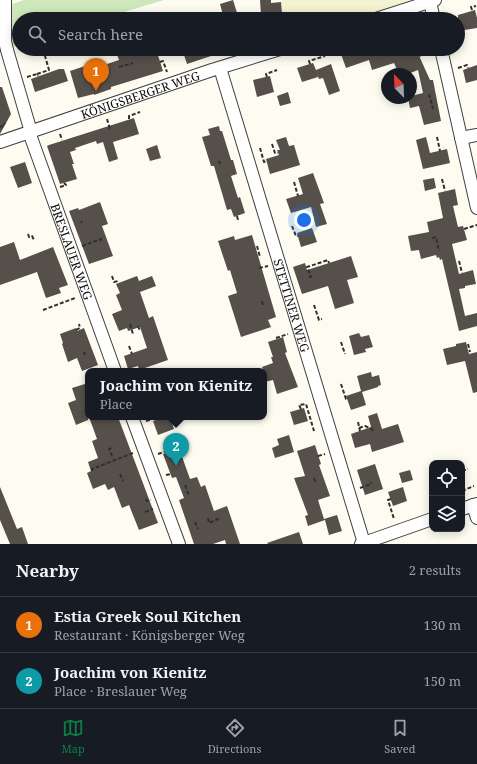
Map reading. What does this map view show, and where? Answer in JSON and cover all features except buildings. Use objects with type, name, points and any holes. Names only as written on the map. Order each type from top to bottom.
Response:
[{"type":"street","name":"BRESLAUER WEG","points":[[5,0],[5,41],[30,132],[114,368]]},
{"type":"street","points":[[398,12],[433,1],[434,12]]},
{"type":"street","name":"KÖNIGSBERGER WEG","points":[[0,142],[258,56]]},
{"type":"street","points":[[443,56],[477,208]]},
{"type":"street","name":"STETTINER WEG","points":[[220,68],[362,544]]},
{"type":"street","points":[[461,138],[477,135]]},
{"type":"street","points":[[133,420],[180,544]]},
{"type":"street","points":[[471,506],[477,518]]},
{"type":"street","points":[[362,544],[429,520]]},
{"type":"path","points":[[472,10],[471,8],[476,6]]},
{"type":"path","points":[[37,74],[49,70],[45,56]]},
{"type":"path","points":[[310,64],[309,61],[325,56]]},
{"type":"path","points":[[119,67],[132,63]]},
{"type":"path","points":[[267,77],[266,74],[277,70]]},
{"type":"path","points":[[429,94],[433,109]]},
{"type":"path","points":[[129,119],[129,116],[140,112]]},
{"type":"path","points":[[0,127],[5,125],[4,123]]},
{"type":"path","points":[[437,138],[440,151]]},
{"type":"path","points":[[272,144],[275,153],[278,152]]},
{"type":"path","points":[[260,148],[264,162],[266,161]]},
{"type":"path","points":[[442,178],[445,191]]},
{"type":"path","points":[[294,182],[297,194],[302,192]]},
{"type":"path","points":[[237,216],[238,220]]},
{"type":"path","points":[[464,228],[477,225]]},
{"type":"path","points":[[292,226],[296,236],[298,236]]},
{"type":"path","points":[[28,234],[29,237],[32,236],[34,240]]},
{"type":"path","points":[[432,238],[436,237],[439,251]]},
{"type":"path","points":[[71,250],[89,245],[101,239],[102,242]]},
{"type":"path","points":[[257,246],[260,257]]},
{"type":"path","points":[[309,278],[311,277],[307,267],[328,260],[329,263]]},
{"type":"path","points":[[459,261],[462,273]]},
{"type":"path","points":[[112,276],[114,282],[118,281]]},
{"type":"path","points":[[42,310],[86,293]]},
{"type":"path","points":[[262,301],[263,305]]},
{"type":"path","points":[[314,305],[319,320],[322,319]]},
{"type":"path","points":[[76,330],[80,328],[79,324]]},
{"type":"path","points":[[130,324],[133,334]]},
{"type":"path","points":[[138,326],[140,331]]},
{"type":"path","points":[[341,342],[345,354]]},
{"type":"path","points":[[468,344],[470,352]]},
{"type":"path","points":[[129,346],[132,354]]},
{"type":"path","points":[[341,384],[347,399]]},
{"type":"path","points":[[300,409],[300,406],[306,404],[314,431]]},
{"type":"path","points":[[358,422],[360,429],[366,426],[372,429],[373,432]]},
{"type":"path","points":[[112,448],[109,449],[112,456]]},
{"type":"path","points":[[92,471],[92,469],[144,448]]},
{"type":"path","points":[[120,474],[123,481]]},
{"type":"path","points":[[314,478],[316,484]]},
{"type":"path","points":[[361,492],[360,488],[372,484],[371,482]]},
{"type":"path","points":[[185,486],[189,496]]},
{"type":"path","points":[[465,490],[474,486]]},
{"type":"path","points":[[390,499],[388,500],[398,531]]},
{"type":"path","points":[[208,518],[209,523],[218,519],[219,521]]},
{"type":"path","points":[[195,522],[198,530]]},
{"type":"green space","points":[[24,0],[164,0],[124,12],[12,12],[11,47],[12,4]]},
{"type":"green space","points":[[281,0],[412,0],[377,12],[282,12]]},
{"type":"place","name":"Estia Greek Soul Kitchen","points":[[96,91]]},
{"type":"place","name":"Joachim von Kienitz","points":[[176,466]]}]
